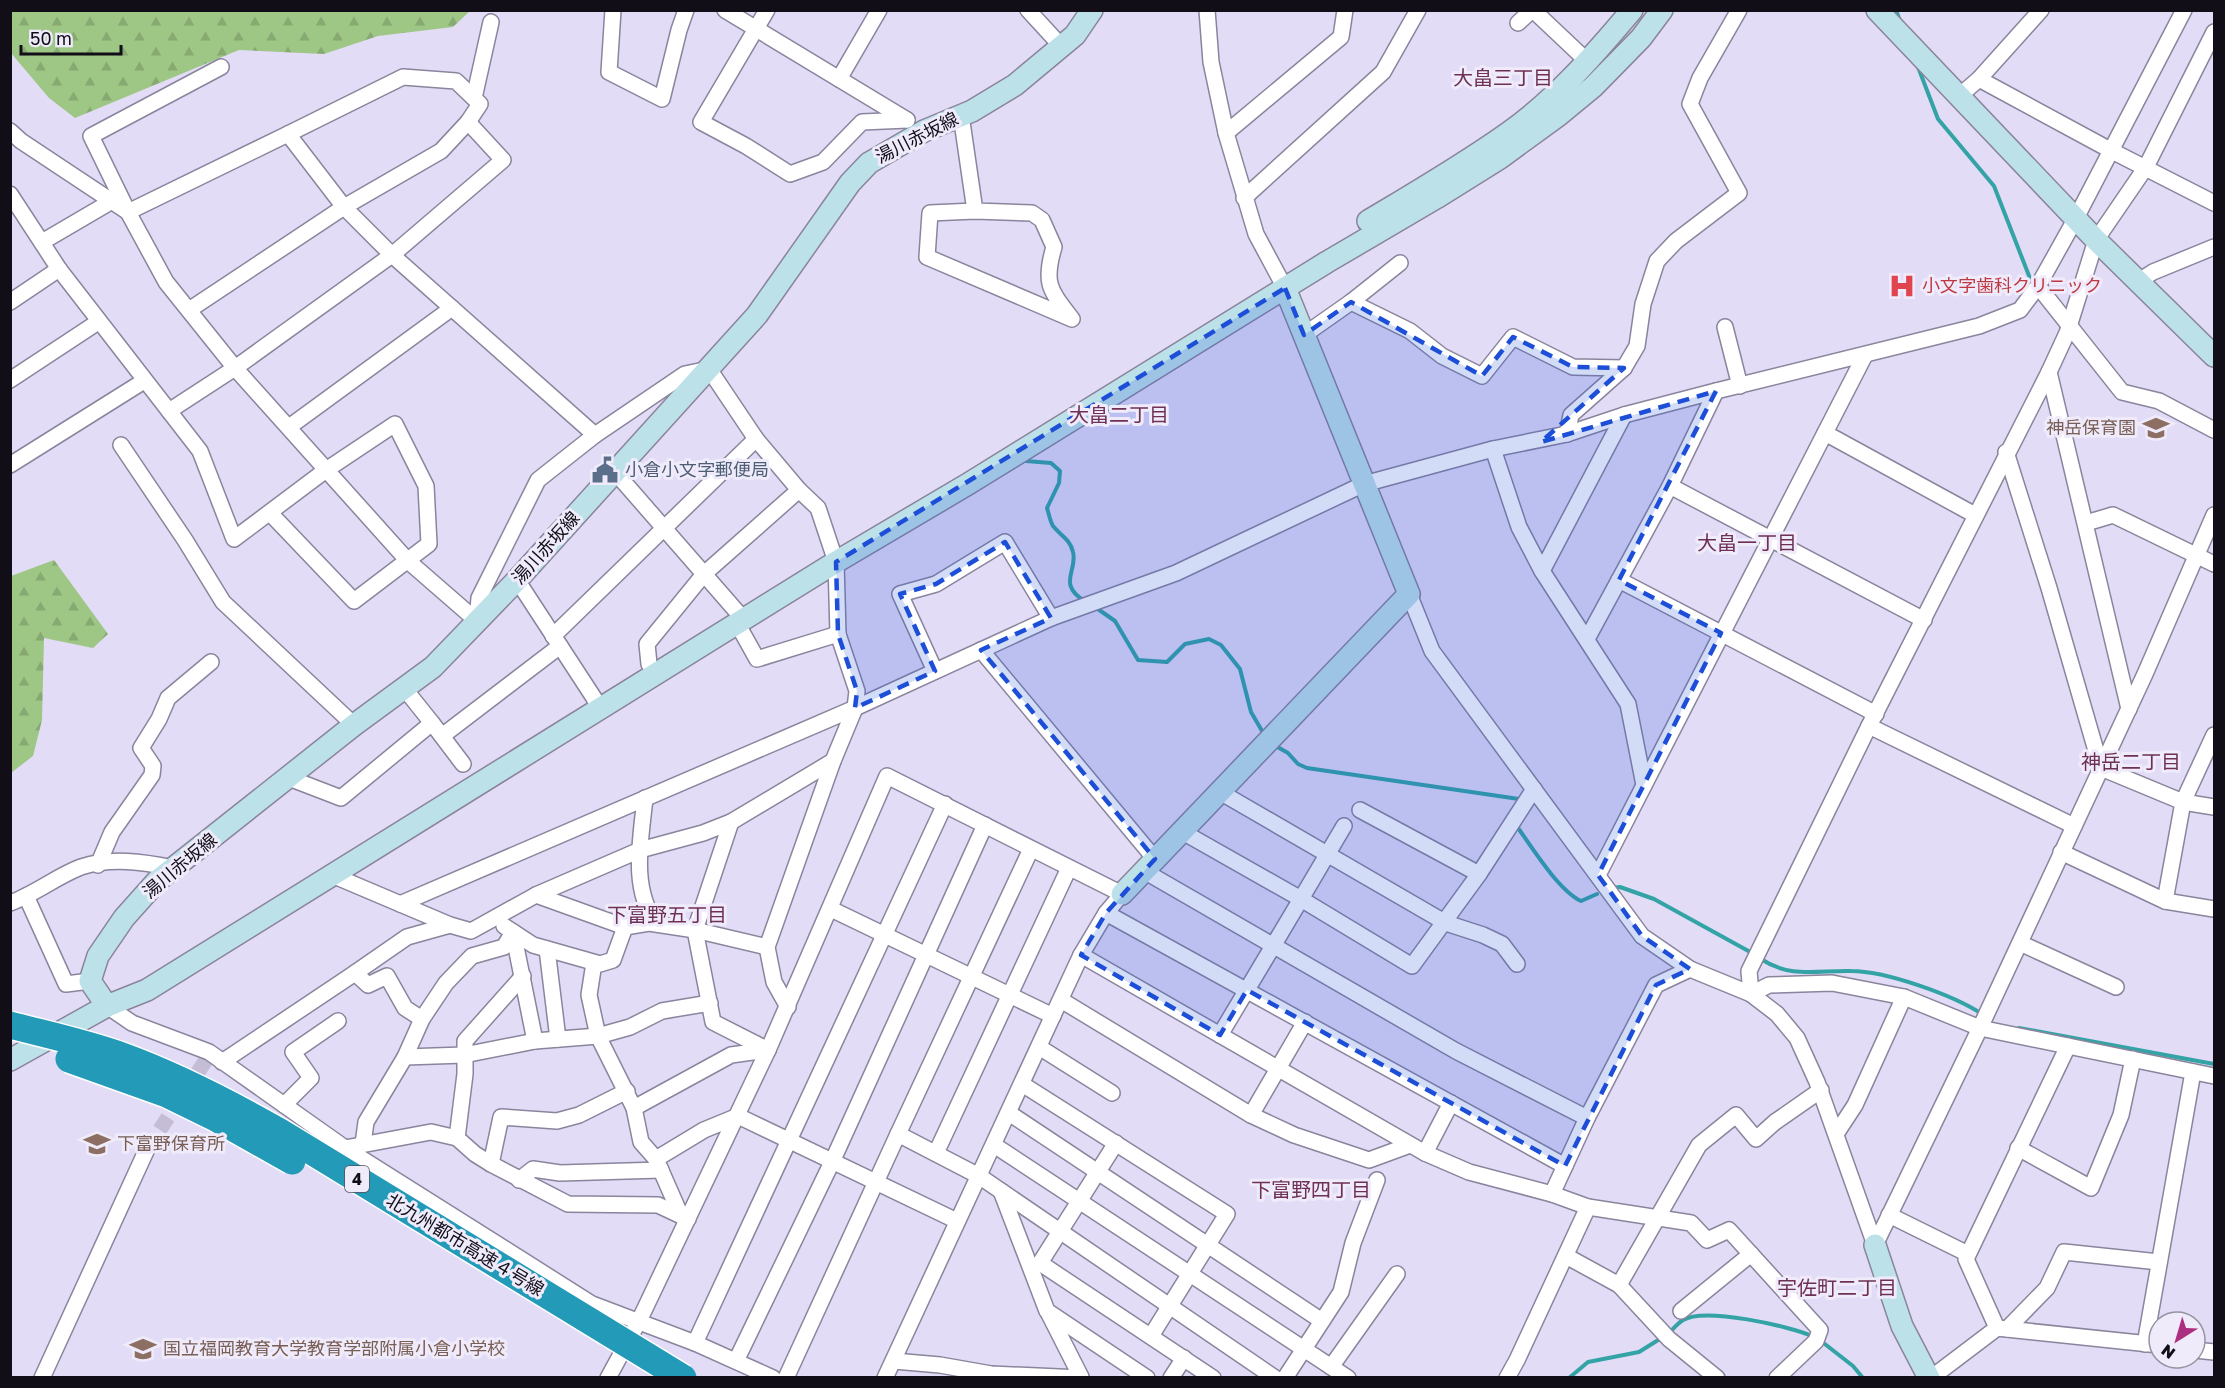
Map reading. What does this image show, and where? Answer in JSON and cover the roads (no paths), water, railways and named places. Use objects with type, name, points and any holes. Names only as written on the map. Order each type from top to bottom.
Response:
[{"type":"highway","name":"北九州都市高速４号線","points":[[10,1025],[120,1055],[223,1100],[280,1132],[683,1377]]},
{"type":"highway","name":"北九州都市高速４号線","points":[[10,1044],[59,1056],[112,1073],[167,1094],[214,1117],[340,1189],[650,1377]]},
{"type":"street","points":[[613,10],[609,72],[662,99],[686,10]]},
{"type":"street","points":[[725,10],[924,131]]},
{"type":"street","points":[[768,10],[701,122],[746,146],[790,174],[823,162],[862,122],[907,120]]},
{"type":"street","points":[[839,79],[879,10]]},
{"type":"street","points":[[1028,10],[1062,47]]},
{"type":"street","name":"湯川赤坂線","points":[[90,981],[98,956],[124,918],[157,880],[354,725],[433,667],[517,580],[757,315],[850,183],[869,162],[1015,85],[1075,35],[1092,10]]},
{"type":"street","points":[[1207,10],[1211,62],[1226,133],[1256,234],[1283,282],[1432,651],[1642,936],[1690,969],[1751,994],[1777,1014],[1797,1038],[1821,1090],[1902,1326],[1930,1377],[2002,1329],[2047,1288],[2064,1252],[2159,1262]]},
{"type":"street","points":[[1226,133],[1341,37],[1345,10]]},
{"type":"street","points":[[1244,198],[1383,72],[1418,10]]},
{"type":"street","points":[[1518,23],[1533,10],[1587,62]]},
{"type":"street","points":[[107,1006],[138,980],[740,619],[834,557],[988,471],[1283,282],[1509,132],[1544,104],[1587,62],[1632,10]]},
{"type":"street","points":[[1283,282],[1500,158],[1559,115],[1612,68],[1641,38],[1662,10]]},
{"type":"street","points":[[1567,434],[1571,415],[1624,368],[1637,346],[1643,304],[1658,261],[1676,241],[1739,193],[1690,104],[1700,78],[1739,10]]},
{"type":"street","points":[[1877,10],[2097,240],[2214,356]]},
{"type":"street","points":[[1958,97],[1979,79],[2041,10]]},
{"type":"street","points":[[400,904],[855,708],[1052,618],[1176,573],[1364,484],[1493,449],[1567,434],[1624,415],[1716,391],[1979,326],[2020,310],[2035,290],[2076,218],[2184,10]]},
{"type":"street","points":[[474,98],[491,22]]},
{"type":"street","points":[[1751,994],[1749,971],[2006,452],[2049,372],[2068,328],[2097,240],[2146,167],[2214,32]]},
{"type":"street","points":[[221,67],[91,136],[128,212],[166,282],[235,368],[408,561],[477,621]]},
{"type":"street","points":[[128,212],[404,77],[456,81],[480,104],[468,122],[441,151],[344,207],[189,310]]},
{"type":"street","points":[[1979,79],[2214,203]]},
{"type":"street","points":[[961,115],[975,211]]},
{"type":"street","points":[[169,411],[235,368],[392,255],[503,160],[468,122]]},
{"type":"street","points":[[288,134],[344,207],[392,255],[595,435]]},
{"type":"street","points":[[14,140],[128,212]]},
{"type":"street","points":[[10,194],[58,269],[200,451],[234,539],[326,470],[395,424],[426,486],[429,544],[354,601],[270,513]]},
{"type":"street","points":[[42,242],[112,201]]},
{"type":"street","points":[[975,211],[1032,213],[1042,220],[1054,247],[1048,268],[1051,290],[1072,319],[927,257],[930,213],[975,211]]},
{"type":"street","points":[[2139,281],[2153,272],[2214,247]]},
{"type":"street","points":[[1304,335],[1400,263]]},
{"type":"street","points":[[10,302],[58,269]]},
{"type":"street","points":[[2035,290],[2122,392],[2159,401],[2214,430]]},
{"type":"street","points":[[1351,302],[1410,331],[1442,356],[1482,376],[1513,337],[1574,367],[1624,368]]},
{"type":"street","points":[[289,427],[452,308]]},
{"type":"street","points":[[10,380],[98,322]]},
{"type":"street","points":[[1725,327],[1740,386]]},
{"type":"street","points":[[1598,875],[1865,355]]},
{"type":"street","points":[[477,621],[480,598],[538,480],[595,435],[685,374],[709,369],[756,439],[799,490],[818,508],[834,557],[838,634],[857,691],[855,708],[833,761],[767,947],[774,982],[788,1006]]},
{"type":"street","points":[[2049,372],[2129,709]]},
{"type":"street","points":[[10,465],[144,381]]},
{"type":"street","points":[[1587,639],[1670,486],[1716,391]]},
{"type":"street","points":[[1542,571],[1624,415]]},
{"type":"street","points":[[1825,433],[1975,515]]},
{"type":"street","points":[[442,736],[557,641],[664,529],[756,439]]},
{"type":"street","points":[[122,445],[223,602],[354,725]]},
{"type":"street","points":[[1493,449],[1519,527],[1542,571],[1628,704],[1644,785]]},
{"type":"street","points":[[2006,452],[2049,588],[2101,768]]},
{"type":"street","points":[[615,472],[740,619],[756,659],[838,634]]},
{"type":"street","points":[[1670,486],[1924,620]]},
{"type":"street","points":[[649,664],[647,644],[704,574],[799,490]]},
{"type":"street","points":[[2086,523],[2113,515],[2214,564]]},
{"type":"street","points":[[1875,1245],[1980,1028],[2129,709],[2214,516]]},
{"type":"street","points":[[935,671],[900,594],[936,584],[1005,542],[1052,618]]},
{"type":"street","points":[[517,580],[596,704]]},
{"type":"street","points":[[1619,580],[1721,633],[1872,720],[2074,826]]},
{"type":"street","points":[[885,1377],[1081,955],[1106,913],[1409,594]]},
{"type":"street","points":[[10,1060],[107,1006],[147,990],[332,875],[596,704],[649,664],[740,619]]},
{"type":"street","points":[[981,650],[1150,865],[1273,946],[1456,1051],[1587,1118]]},
{"type":"street","points":[[98,865],[112,832],[152,775],[153,766],[141,748],[159,719],[168,698],[212,662]]},
{"type":"street","points":[[404,688],[463,764]]},
{"type":"street","points":[[289,778],[340,798],[432,723]]},
{"type":"street","points":[[2165,901],[2183,802],[2214,735]]},
{"type":"street","points":[[332,875],[450,925],[471,931],[536,895],[640,850],[703,833],[731,822],[833,761]]},
{"type":"street","points":[[2101,768],[2183,802],[2214,807]]},
{"type":"street","points":[[608,1377],[639,1322],[684,1218],[738,1116],[831,909],[887,776],[1122,894]]},
{"type":"street","points":[[1182,831],[1412,966],[1446,923],[1534,789]]},
{"type":"street","points":[[1220,792],[1446,923],[1502,944],[1517,964]]},
{"type":"street","points":[[645,798],[640,850],[641,887],[650,915],[657,924]]},
{"type":"street","points":[[695,1343],[945,804]]},
{"type":"street","points":[[1360,810],[1479,874]]},
{"type":"street","points":[[731,822],[695,930],[713,1022],[768,1050]]},
{"type":"street","points":[[736,1361],[832,1162],[985,825]]},
{"type":"street","points":[[1220,1035],[1344,826]]},
{"type":"street","points":[[786,1377],[874,1182],[1031,849]]},
{"type":"street","points":[[2061,852],[2165,901],[2214,909]]},
{"type":"street","points":[[173,868],[144,862],[113,862],[82,867],[16,897],[66,984],[90,981],[107,1006],[132,1023],[222,1062],[345,1148],[592,1304],[695,1343],[773,1377]]},
{"type":"street","points":[[936,1154],[1069,868]]},
{"type":"street","points":[[536,895],[625,927],[657,924],[695,930],[767,947]]},
{"type":"street","points":[[831,909],[1053,1016]]},
{"type":"street","points":[[1106,913],[1565,1166]]},
{"type":"street","points":[[494,920],[533,945],[600,964],[613,960],[625,927]]},
{"type":"street","points":[[222,1062],[407,937],[450,925]]},
{"type":"street","points":[[513,932],[535,1041]]},
{"type":"street","points":[[363,1144],[366,1122],[405,1057],[422,1019],[446,982],[472,956],[504,947],[513,932]]},
{"type":"street","points":[[2020,943],[2115,987]]},
{"type":"street","points":[[547,949],[558,1039]]},
{"type":"street","points":[[1081,955],[1410,1145],[1469,1172],[1552,1194],[1588,1207],[1692,1223],[1707,1240],[1729,1230],[1820,1330],[1816,1341],[1777,1377]]},
{"type":"street","points":[[594,963],[589,995],[598,1036],[634,1108],[641,1142],[659,1165],[684,1218]]},
{"type":"street","points":[[1552,1194],[1587,1118],[1656,985],[1690,969]]},
{"type":"street","points":[[355,973],[368,985],[387,976],[405,1008],[422,1019]]},
{"type":"street","points":[[457,1138],[465,1074],[465,1041],[523,976]]},
{"type":"street","points":[[1751,994],[1770,985],[1832,983],[1904,997],[1980,1028],[2214,1076]]},
{"type":"street","points":[[1836,1134],[1855,1105],[1904,997]]},
{"type":"street","points":[[1060,1000],[1251,1115],[1294,1135],[1369,1160],[1410,1145]]},
{"type":"street","points":[[405,1057],[464,1055],[535,1041],[598,1036],[630,1027],[662,1011],[710,1003]]},
{"type":"street","points":[[284,1105],[311,1078],[293,1052],[338,1021]]},
{"type":"street","points":[[1251,1115],[1305,1023]]},
{"type":"street","points":[[2002,1329],[1966,1259],[2068,1046]]},
{"type":"street","points":[[1039,1047],[1112,1093]]},
{"type":"street","points":[[634,1108],[731,1055],[768,1050]]},
{"type":"street","points":[[2018,1148],[2091,1188],[2121,1115],[2133,1059]]},
{"type":"street","points":[[2155,1310],[2159,1262],[2193,1072]]},
{"type":"street","points":[[1022,1084],[1227,1214],[1151,1336]]},
{"type":"street","points":[[1619,1285],[1699,1144],[1736,1115],[1756,1139],[1775,1122],[1821,1090]]},
{"type":"street","points":[[491,1164],[501,1117],[557,1121],[579,1114],[627,1091]]},
{"type":"street","points":[[1425,1153],[1451,1103]]},
{"type":"street","points":[[1008,1113],[1322,1321]]},
{"type":"street","points":[[519,1180],[533,1169],[560,1173],[659,1165],[704,1130],[738,1116],[957,1221]]},
{"type":"street","points":[[345,1148],[431,1132],[457,1138],[491,1164],[568,1204],[658,1206],[684,1218]]},
{"type":"street","points":[[898,1134],[979,1176],[1275,1377]]},
{"type":"street","points":[[1116,1143],[1040,1263],[1213,1377]]},
{"type":"street","points":[[994,1145],[1348,1377]]},
{"type":"street","points":[[42,1377],[147,1149]]},
{"type":"street","points":[[1285,1377],[1341,1292],[1353,1243],[1377,1180]]},
{"type":"street","points":[[894,1360],[991,1374],[1081,1377],[1047,1311],[1001,1191]]},
{"type":"street","points":[[1507,1377],[1588,1207]]},
{"type":"street","points":[[1890,1215],[1968,1254]]},
{"type":"street","points":[[1681,1311],[1750,1254]]},
{"type":"street","points":[[1566,1256],[1619,1285],[1669,1339],[1717,1377]]},
{"type":"street","points":[[1331,1366],[1397,1274]]},
{"type":"street","points":[[1047,1311],[1147,1377]]},
{"type":"street","points":[[2002,1329],[2147,1344]]},
{"type":"street","points":[[1171,1377],[1184,1359]]},
{"type":"waterway","points":[[1896,10],[1900,21]]},
{"type":"waterway","points":[[1918,67],[1938,119],[1994,186],[2033,286]]},
{"type":"waterway","points":[[1026,461],[1051,463],[1060,471],[1059,483],[1047,508],[1053,526],[1072,548],[1074,559],[1070,577],[1072,589],[1086,602]]},
{"type":"waterway","points":[[1095,607],[1115,621],[1138,660],[1167,662],[1185,644],[1209,639],[1221,645],[1240,669],[1251,712],[1265,736]]},
{"type":"waterway","points":[[1274,745],[1288,753],[1298,764],[1307,768],[1519,799],[1518,803]]},
{"type":"waterway","points":[[1516,825],[1546,867],[1572,895],[1581,901],[1597,894]]},
{"type":"waterway","points":[[1613,888],[1620,887],[1654,899],[1752,953]]},
{"type":"waterway","points":[[1761,959],[1772,965],[1794,971],[1851,971],[1882,975],[1937,992],[1982,1014]]},
{"type":"waterway","points":[[2019,1028],[2214,1064]]},
{"type":"waterway","points":[[1669,1333],[1683,1320],[1709,1316],[1747,1319],[1785,1327],[1812,1336]]},
{"type":"waterway","points":[[1569,1378],[1588,1362],[1639,1352],[1663,1337]]},
{"type":"waterway","points":[[1821,1341],[1853,1366],[1863,1378]]},
{"type":"tunnel","points":[[147,1149],[206,1060]]},
{"type":"place","name":"小文字歯科クリニック","points":[[1902,286]]},
{"type":"place","name":"神岳保育園","points":[[2156,428]]},
{"type":"place","name":"小倉小文字郵便局","points":[[605,470]]},
{"type":"place","name":"下富野保育所","points":[[97,1144]]},
{"type":"place","name":"国立福岡教育大学教育学部附属小倉小学校","points":[[143,1349]]},
{"type":"district","name":"大畠三丁目","points":[[1503,78]]},
{"type":"district","name":"大畠二丁目","points":[[1119,415]]},
{"type":"district","name":"大畠一丁目","points":[[1747,543]]},
{"type":"district","name":"神岳二丁目","points":[[2131,762]]},
{"type":"district","name":"下富野五丁目","points":[[667,915]]},
{"type":"district","name":"下富野四丁目","points":[[1311,1190]]},
{"type":"district","name":"宇佐町二丁目","points":[[1837,1288]]}]
